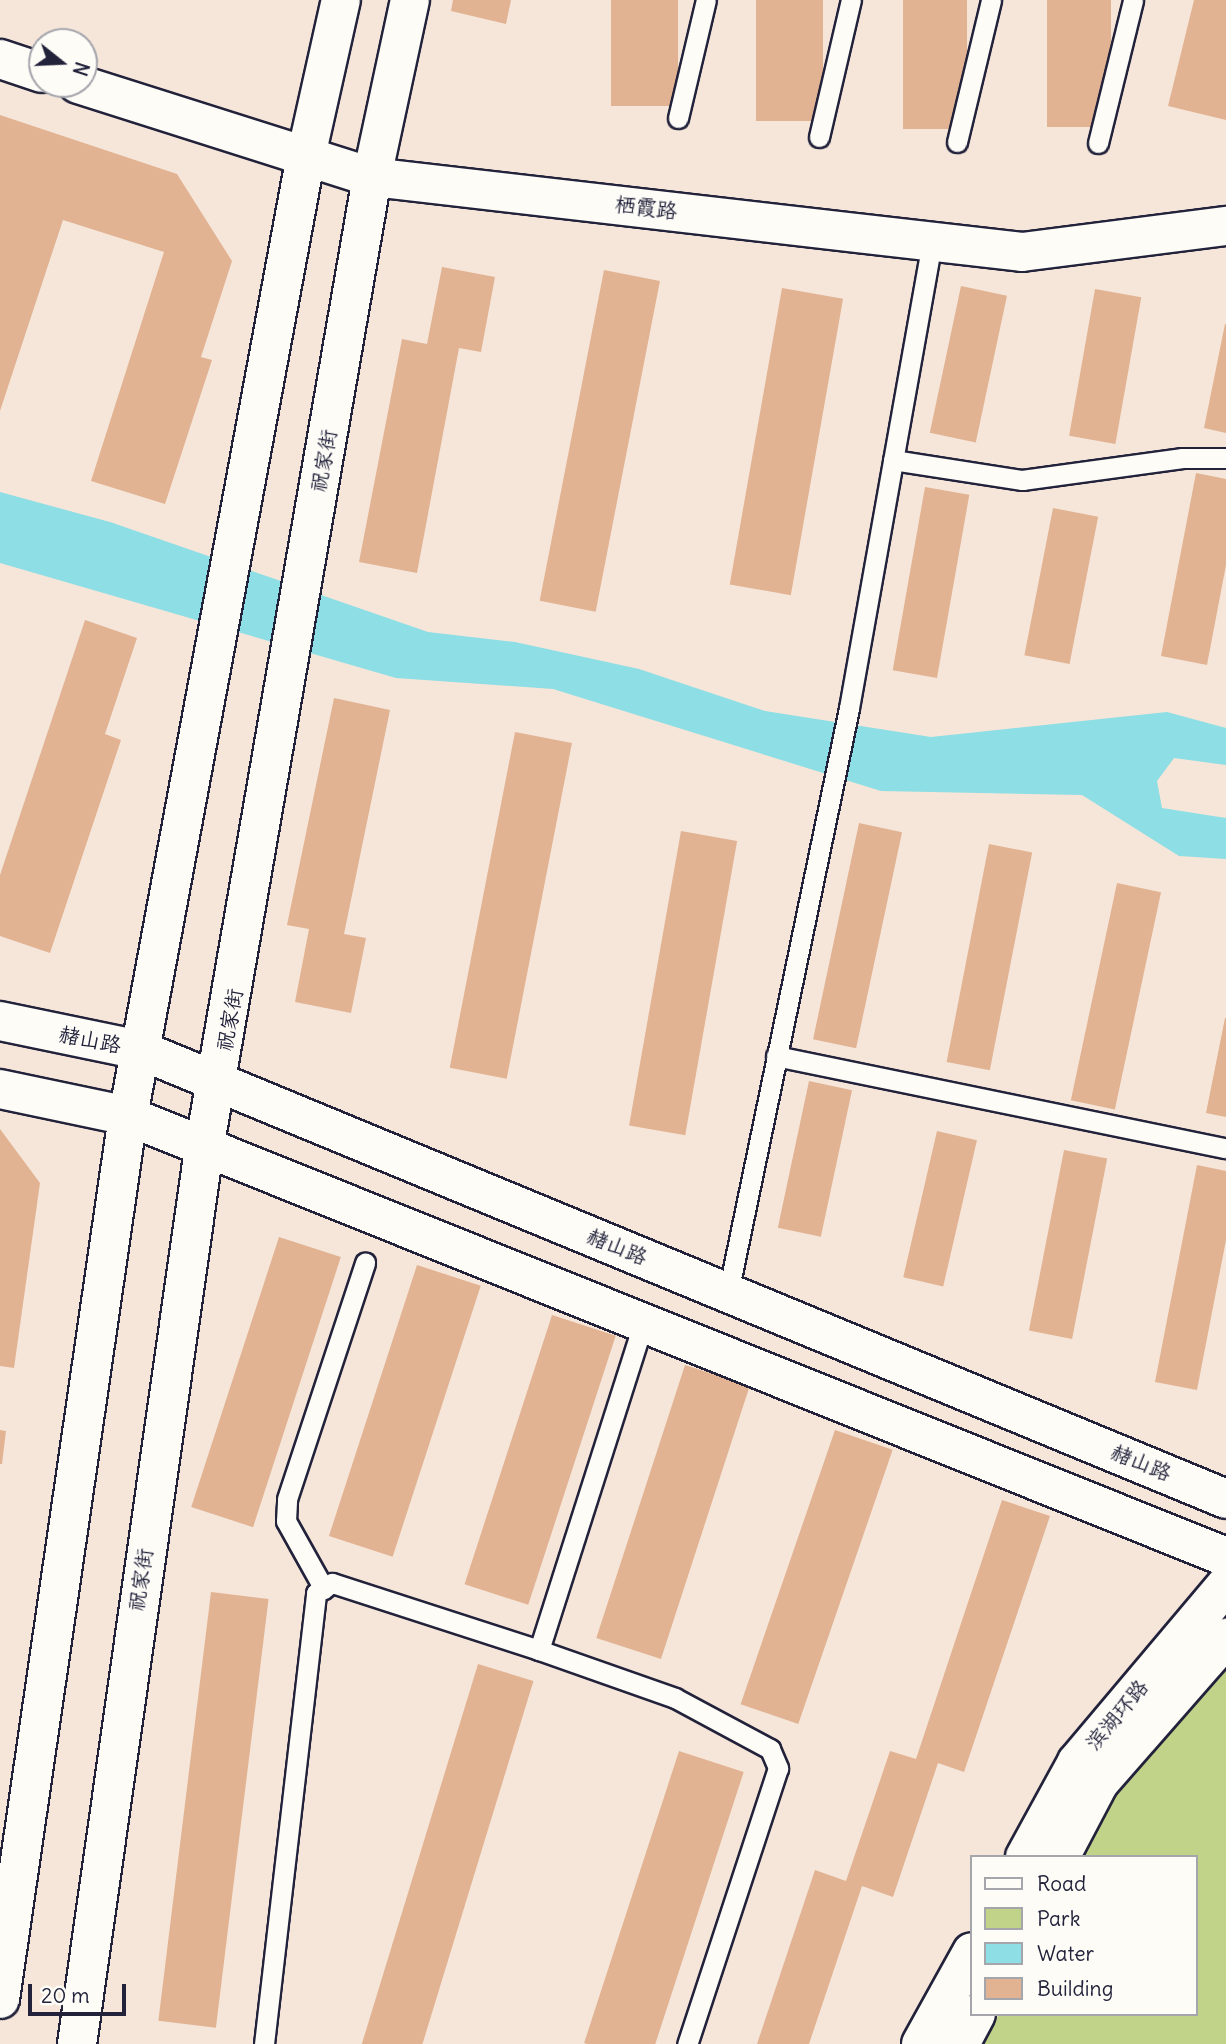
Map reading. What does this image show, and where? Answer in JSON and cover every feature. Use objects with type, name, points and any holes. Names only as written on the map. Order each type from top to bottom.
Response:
[{"type":"street","points":[[0,2000],[128,1116],[306,156],[341,0]]},
{"type":"street","name":"祝家街","points":[[77,2044],[204,1149],[219,1083],[372,177],[410,0]]},
{"type":"street","points":[[0,60],[28,69]]},
{"type":"street","name":"栖霞路","points":[[98,90],[372,177],[1022,252],[1226,226]]},
{"type":"street","name":"赭山路","points":[[0,1021],[140,1050],[1226,1499]]},
{"type":"street","points":[[0,1089],[128,1116],[204,1149],[1226,1557]]},
{"type":"street","name":"滨湖环路","points":[[1026,1855],[1077,1762],[1226,1585]]},
{"type":"street","name":"滨湖环路","points":[[1061,1855],[1099,1783],[1226,1638]]},
{"type":"street","points":[[921,2044],[970,1956]]},
{"type":"street","points":[[960,2044],[975,2016]]},
{"type":"lane","points":[[678,118],[706,0]]},
{"type":"lane","points":[[819,136],[851,0]]},
{"type":"lane","points":[[957,142],[991,0]]},
{"type":"lane","points":[[1098,143],[1133,0]]},
{"type":"lane","points":[[728,1293],[893,460],[932,242]]},
{"type":"lane","points":[[893,460],[1023,480],[1182,458],[1226,458]]},
{"type":"lane","points":[[776,1056],[1226,1148]]},
{"type":"lane","points":[[324,1588],[286,1521],[287,1499],[365,1264]]},
{"type":"lane","points":[[539,1650],[643,1324]]},
{"type":"lane","points":[[264,2044],[316,1593],[332,1583],[539,1650],[675,1698],[770,1749],[778,1768],[687,2044]]},
{"type":"green space","points":[[1226,1665],[1226,2044],[984,2044],[998,2016],[1198,2016],[1198,1855],[1077,1855],[1099,1808]]},
{"type":"water","points":[[0,492],[110,522],[428,632],[515,642],[639,669],[765,711],[931,737],[1167,712],[1226,728],[1226,765],[1174,758],[1157,781],[1162,808],[1226,818],[1226,859],[1179,856],[1082,795],[881,791],[553,689],[396,678],[0,563]]},
{"type":"building","points":[[453,0],[511,0],[506,24],[451,11]]},
{"type":"building","points":[[611,0],[678,0],[678,106],[611,106]]},
{"type":"building","points":[[756,0],[823,0],[823,121],[756,121]]},
{"type":"building","points":[[903,0],[967,0],[967,129],[903,129]]},
{"type":"building","points":[[1047,0],[1111,0],[1111,127],[1047,127]]},
{"type":"building","points":[[1194,0],[1226,0],[1226,120],[1168,106]]},
{"type":"building","points":[[0,115],[177,174],[232,261],[201,357],[212,360],[165,504],[91,481],[164,252],[63,220],[0,411]]},
{"type":"building","points":[[442,267],[495,277],[481,352],[459,348],[417,573],[359,562],[402,339],[427,344]]},
{"type":"building","points":[[604,270],[660,281],[596,612],[540,601]]},
{"type":"building","points":[[961,286],[1007,296],[976,442],[930,433]]},
{"type":"building","points":[[782,288],[843,299],[791,595],[730,584]]},
{"type":"building","points":[[1095,289],[1141,297],[1115,444],[1069,436]]},
{"type":"building","points":[[1226,324],[1226,433],[1204,428]]},
{"type":"building","points":[[1196,473],[1226,479],[1226,565],[1207,665],[1161,656]]},
{"type":"building","points":[[925,487],[969,495],[937,678],[893,670]]},
{"type":"building","points":[[1053,508],[1098,517],[1070,664],[1024,655]]},
{"type":"building","points":[[85,620],[137,638],[105,734],[121,740],[50,953],[0,936],[0,875]]},
{"type":"building","points":[[334,698],[390,710],[344,934],[366,938],[351,1013],[295,1002],[309,929],[287,925]]},
{"type":"building","points":[[515,732],[572,743],[507,1079],[450,1068]]},
{"type":"building","points":[[859,823],[902,832],[856,1048],[813,1039]]},
{"type":"building","points":[[681,831],[737,841],[685,1135],[629,1125]]},
{"type":"building","points":[[989,844],[1032,852],[990,1070],[947,1062]]},
{"type":"building","points":[[1117,883],[1161,892],[1115,1110],[1071,1100]]},
{"type":"building","points":[[1226,1018],[1226,1117],[1206,1113]]},
{"type":"building","points":[[809,1081],[852,1090],[821,1237],[778,1228]]},
{"type":"building","points":[[0,1129],[40,1183],[14,1368],[0,1366]]},
{"type":"building","points":[[937,1131],[977,1140],[943,1286],[903,1277]]},
{"type":"building","points":[[1064,1150],[1107,1158],[1072,1339],[1029,1331]]},
{"type":"building","points":[[1197,1165],[1226,1171],[1226,1240],[1197,1390],[1155,1382]]},
{"type":"building","points":[[279,1237],[341,1257],[253,1527],[191,1507]]},
{"type":"building","points":[[417,1265],[481,1286],[393,1557],[329,1536]]},
{"type":"building","points":[[552,1315],[616,1336],[528,1605],[465,1584]]},
{"type":"building","points":[[685,1365],[750,1386],[661,1659],[596,1638]]},
{"type":"building","points":[[0,1430],[6,1431],[2,1464],[0,1464]]},
{"type":"building","points":[[835,1430],[893,1450],[798,1724],[741,1704]]},
{"type":"building","points":[[1002,1500],[1050,1516],[964,1772],[938,1763],[893,1897],[862,1886],[809,2044],[757,2044],[815,1870],[846,1881],[890,1751],[916,1759]]},
{"type":"building","points":[[211,1592],[269,1599],[216,2028],[158,2021]]},
{"type":"building","points":[[478,1664],[533,1681],[422,2044],[362,2044]]},
{"type":"building","points":[[679,1751],[744,1772],[655,2044],[584,2043]]}]
